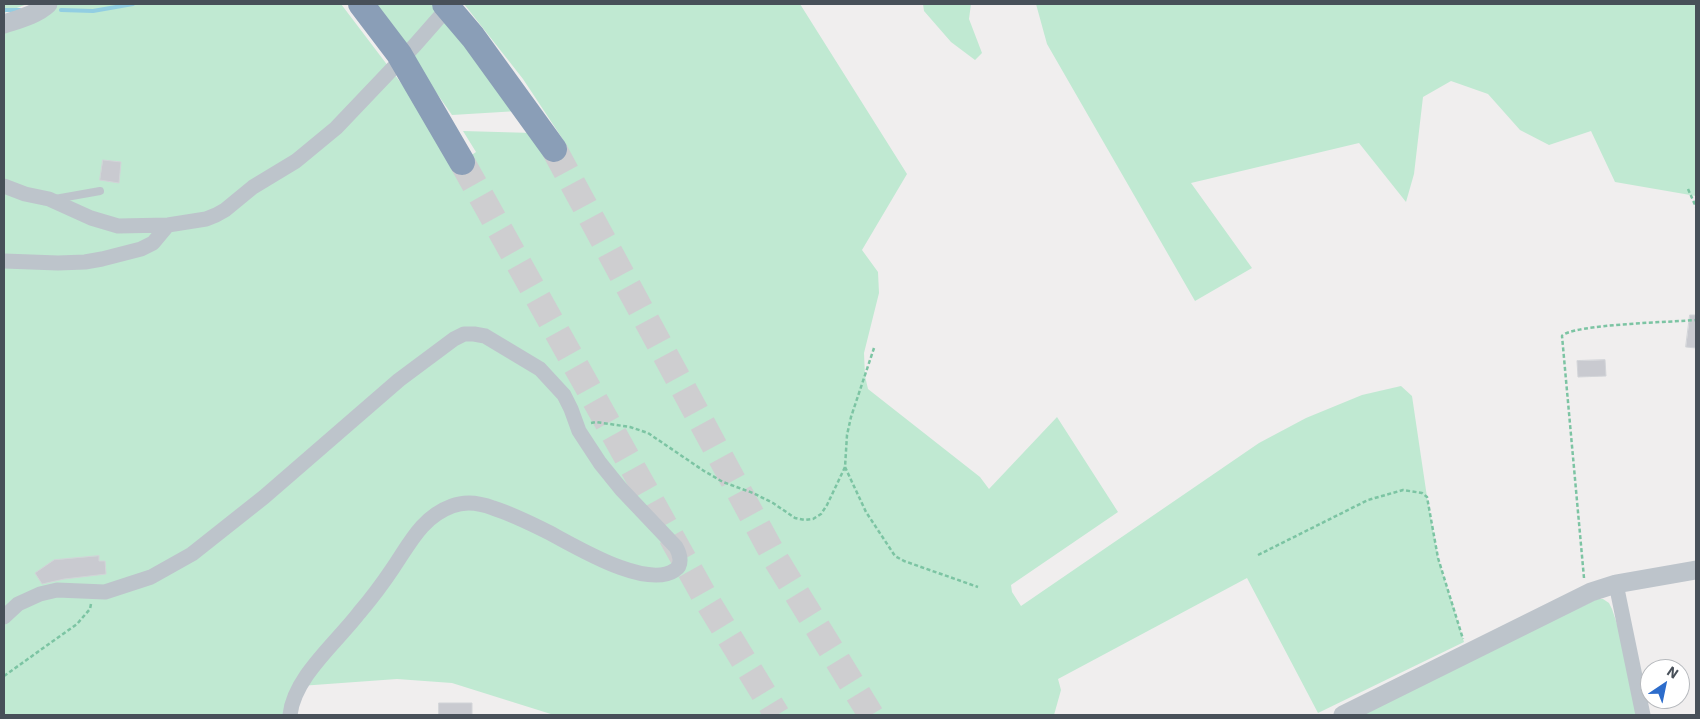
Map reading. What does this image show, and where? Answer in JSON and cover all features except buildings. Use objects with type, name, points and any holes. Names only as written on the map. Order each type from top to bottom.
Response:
[{"type":"highway","points":[[361,4],[399,54],[462,162]]},
{"type":"highway","points":[[445,4],[473,36],[554,149]]},
{"type":"street","points":[[4,24],[32,14],[43,9],[48,4]]},
{"type":"street","points":[[4,186],[24,194],[51,200],[91,218],[118,226],[168,225],[206,219],[225,210],[253,187],[283,170],[318,145],[355,109],[451,4]]},
{"type":"street","points":[[4,261],[58,263],[102,259],[141,249],[153,243],[168,225]]},
{"type":"street","points":[[4,617],[18,604],[40,594],[57,590],[94,593],[116,590],[151,577],[192,554],[279,484],[399,380],[454,339],[464,334],[485,336],[540,369],[564,395],[577,426],[588,445],[621,488],[676,547],[680,554],[680,563],[676,570],[658,574],[632,572],[585,553],[514,515],[490,507],[462,503],[451,507],[437,514],[413,535],[381,586],[311,671],[294,699],[290,715]]},
{"type":"street","points":[[1343,715],[1586,595],[1616,584],[1696,570]]},
{"type":"street","points":[[1616,584],[1643,715]]},
{"type":"lane","points":[[51,200],[100,191]]},
{"type":"path","points":[[1688,188],[1696,207]]},
{"type":"path","points":[[1586,595],[1562,336],[1574,330],[1597,327],[1696,320]]},
{"type":"path","points":[[577,426],[596,422],[630,427],[648,433],[723,482],[773,503],[795,518],[813,519],[821,514],[827,505],[846,467],[851,417],[874,348]]},
{"type":"path","points":[[846,467],[866,512],[895,556],[904,561],[978,587]]},
{"type":"path","points":[[1258,555],[1368,500],[1403,490],[1422,493],[1427,497],[1438,558],[1468,653]]},
{"type":"path","points":[[4,676],[77,624],[90,609],[94,593]]},
{"type":"green space","points":[[4,4],[27,4],[4,13]]},
{"type":"green space","points":[[58,4],[341,4],[404,87],[454,167],[476,152],[463,131],[533,133],[564,141],[523,79],[464,4],[800,4],[907,174],[862,250],[878,272],[879,293],[864,353],[865,376],[868,389],[980,477],[989,489],[1057,417],[1118,512],[1011,585],[1012,592],[1021,606],[1259,443],[1306,418],[1362,395],[1401,386],[1412,396],[1438,558],[1464,642],[1318,713],[1247,578],[1058,679],[1061,690],[1054,715],[554,715],[452,683],[397,679],[300,686],[290,715],[4,715],[4,30],[42,19],[54,10]]},
{"type":"green space","points":[[374,4],[432,4],[518,111],[452,115]]},
{"type":"green space","points":[[923,4],[971,4],[969,19],[982,53],[975,60],[951,42],[924,11]]},
{"type":"green space","points":[[1036,4],[1696,4],[1696,196],[1615,182],[1591,131],[1549,145],[1520,130],[1488,94],[1451,81],[1423,97],[1414,174],[1406,202],[1359,143],[1191,183],[1252,268],[1195,301],[1047,44]]},
{"type":"green space","points":[[1597,599],[1603,599],[1609,603],[1612,609],[1618,627],[1637,715],[1359,715]]},
{"type":"waterway","points":[[61,10],[93,11],[133,4]]},
{"type":"waterway","points":[[4,10],[20,10]]},
{"type":"tunnel","points":[[554,149],[775,558],[871,715]]},
{"type":"tunnel","points":[[462,162],[706,599],[777,715]]}]
